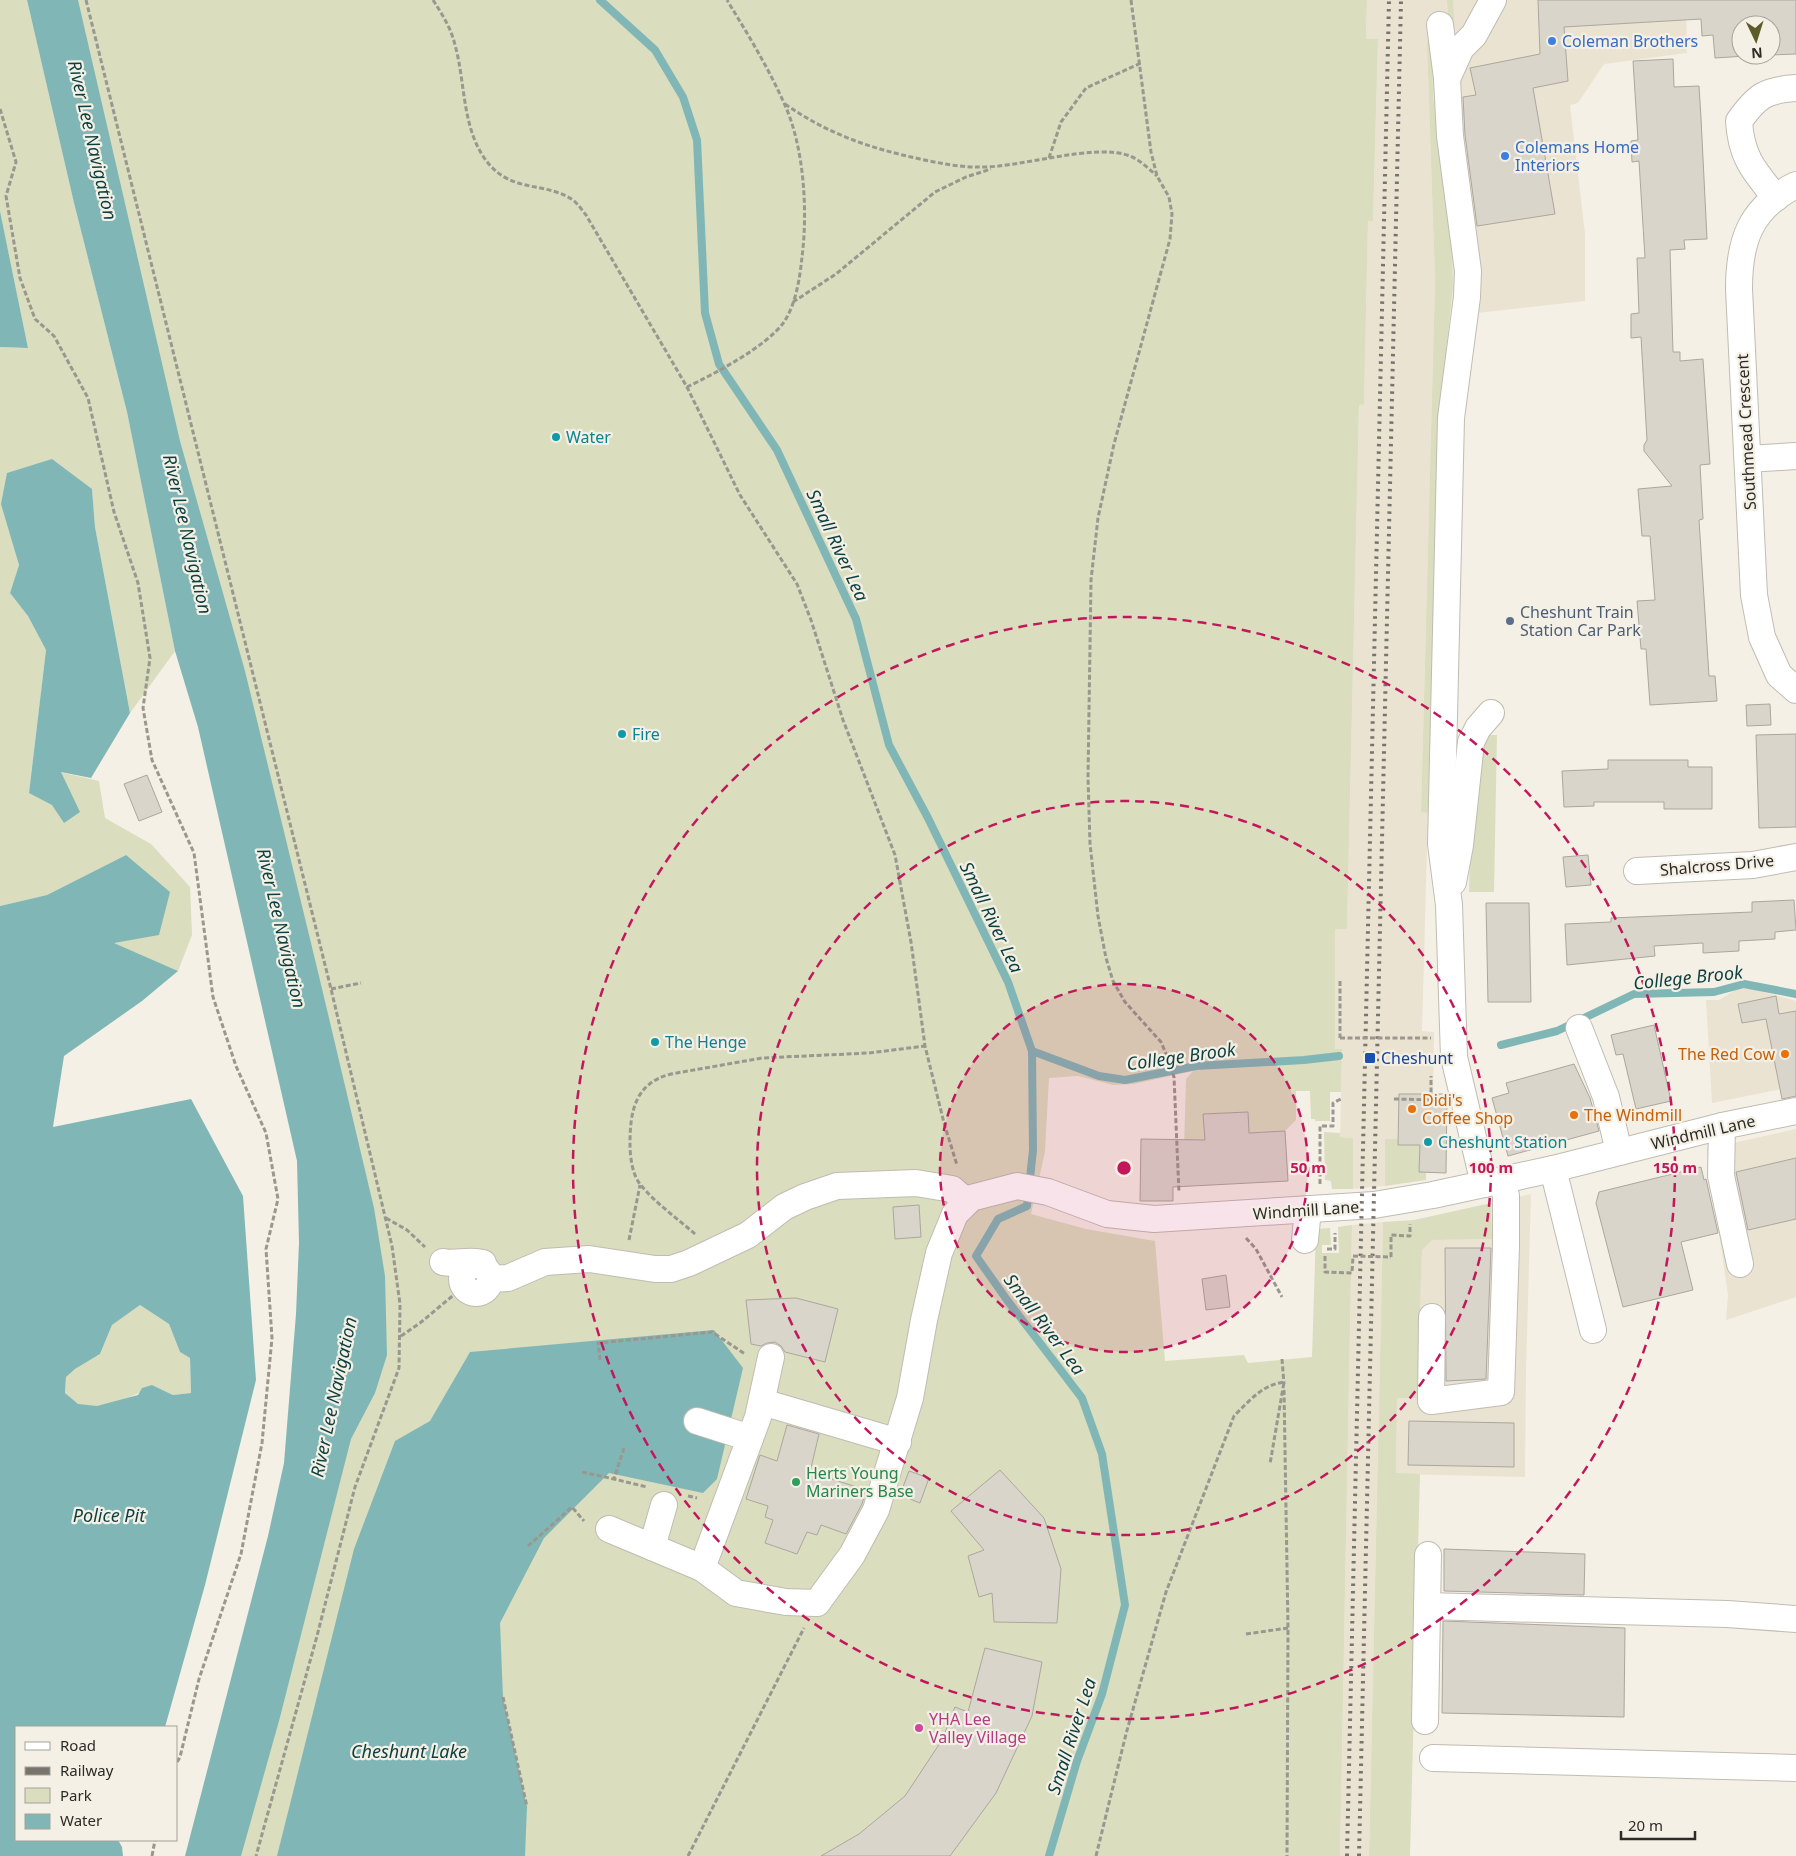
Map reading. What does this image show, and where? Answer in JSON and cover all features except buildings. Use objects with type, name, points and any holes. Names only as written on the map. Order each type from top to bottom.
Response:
[{"type":"street","points":[[1447,79],[1461,48],[1474,34],[1493,0]]},
{"type":"street","points":[[1432,1317],[1431,1401],[1501,1392],[1506,1196],[1493,1182],[1454,1057],[1449,905],[1441,844],[1451,418],[1467,297],[1468,271],[1450,136],[1447,79],[1440,25]]},
{"type":"street","points":[[1786,192],[1749,165],[1740,142],[1739,121],[1750,106],[1772,90],[1796,88]]},
{"type":"street","name":"Southmead Crescent","points":[[1786,192],[1755,220],[1742,246],[1739,264],[1754,595],[1762,637],[1779,675],[1796,690]]},
{"type":"street","points":[[1748,458],[1796,456]]},
{"type":"street","points":[[1449,905],[1460,845],[1471,742],[1478,728],[1490,713]]},
{"type":"street","name":"Shalcross Drive","points":[[1637,871],[1753,865],[1796,857]]},
{"type":"street","points":[[1579,1028],[1606,1097],[1619,1152]]},
{"type":"street","name":"Windmill Lane","points":[[969,1200],[1017,1186],[1048,1192],[1107,1214],[1133,1218],[1180,1219],[1397,1202],[1553,1169],[1722,1126],[1796,1111]]},
{"type":"street","points":[[1722,1126],[1721,1176],[1740,1264]]},
{"type":"street","points":[[1553,1169],[1593,1330]]},
{"type":"street","points":[[464,1286],[471,1291],[481,1292],[490,1284],[490,1279],[508,1278],[546,1262],[589,1259],[655,1269],[671,1269],[748,1235],[784,1207],[805,1197],[837,1186],[916,1183],[952,1189],[969,1200],[955,1214],[939,1253],[910,1398],[876,1510],[852,1555],[817,1603],[786,1602],[736,1593],[702,1568],[609,1529]]},
{"type":"street","points":[[1308,1209],[1315,1247]]},
{"type":"street","points":[[443,1262],[450,1263],[470,1260],[507,1265],[523,1271]]},
{"type":"street","points":[[702,1568],[762,1402],[770,1363]]},
{"type":"street","points":[[762,1402],[898,1442]]},
{"type":"street","points":[[697,1421],[750,1438]]},
{"type":"street","points":[[652,1547],[665,1496]]},
{"type":"street","points":[[1425,1721],[1428,1555]]},
{"type":"street","points":[[1427,1606],[1727,1614],[1796,1619]]},
{"type":"street","points":[[1433,1758],[1796,1768]]},
{"type":"path","points":[[86,0],[331,989],[386,1218],[397,1276],[401,1336],[399,1368],[355,1487],[312,1654],[256,1856]]},
{"type":"path","points":[[433,0],[448,24],[456,46],[468,118],[482,156],[498,173],[523,186],[547,190],[574,200],[580,207],[687,387],[740,495],[797,584],[811,620],[843,720],[895,855],[911,942],[925,1046],[955,1160],[969,1200]]},
{"type":"path","points":[[687,387],[708,377],[772,336],[785,321],[793,302],[805,237],[804,192],[793,130],[784,104],[755,46],[727,0]]},
{"type":"path","points":[[1131,0],[1141,63],[1151,152],[1158,176],[1169,197],[1172,214],[1170,239],[1117,435],[1098,518],[1091,580],[1088,778],[1090,844],[1098,916],[1111,974],[1125,1002],[1161,1042],[1174,1078],[1180,1219]]},
{"type":"path","points":[[1048,158],[1061,122],[1086,88],[1141,63]]},
{"type":"path","points":[[784,104],[811,122],[835,134],[864,144],[952,165],[994,168]]},
{"type":"path","points":[[0,109],[16,162],[6,196],[20,278],[35,319],[54,336],[88,398],[114,512],[138,584],[150,658],[143,708],[152,760],[194,853],[213,997],[236,1066],[266,1133],[278,1199],[266,1249],[272,1338],[260,1452],[241,1554],[199,1679],[178,1760]]},
{"type":"path","points":[[793,302],[836,274],[935,192],[966,177],[994,168],[1048,158],[1110,152],[1130,156],[1158,176]]},
{"type":"path","points":[[1340,981],[1340,1038],[1431,1038]]},
{"type":"path","points":[[331,989],[361,983]]},
{"type":"path","points":[[624,1264],[640,1184],[630,1153],[631,1117],[640,1094],[658,1078],[762,1058],[869,1053],[925,1046]]},
{"type":"path","points":[[1320,1185],[1320,1126],[1333,1126],[1333,1103],[1341,1098]]},
{"type":"path","points":[[1394,1099],[1440,1100]]},
{"type":"path","points":[[640,1184],[714,1251]]},
{"type":"path","points":[[1209,1217],[1240,1232],[1256,1250],[1282,1297]]},
{"type":"path","points":[[386,1218],[407,1230],[443,1262]]},
{"type":"path","points":[[1315,1247],[1325,1272],[1352,1273],[1353,1256],[1391,1257],[1391,1236],[1410,1236],[1410,1220]]},
{"type":"path","points":[[401,1336],[420,1323],[464,1286]]},
{"type":"path","points":[[600,1360],[598,1342],[712,1332],[770,1363]]},
{"type":"path","points":[[1282,1359],[1288,1628],[1286,1856]]},
{"type":"path","points":[[1270,1464],[1284,1382]]},
{"type":"path","points":[[1096,1856],[1126,1734],[1166,1592],[1234,1416],[1256,1394],[1272,1384],[1284,1382]]},
{"type":"path","points":[[614,1479],[624,1448]]},
{"type":"path","points":[[582,1472],[614,1479],[665,1496],[697,1498]]},
{"type":"path","points":[[528,1546],[572,1507]]},
{"type":"path","points":[[688,1856],[817,1603]]},
{"type":"path","points":[[1246,1634],[1288,1628]]},
{"type":"path","points":[[503,1697],[527,1808]]},
{"type":"path","points":[[152,1856],[156,1841]]},
{"type":"shaded area","points":[[1367,0],[1447,0],[1448,24],[1453,24],[1453,0],[1686,0],[1687,53],[1604,64],[1578,103],[1570,105],[1585,234],[1585,301],[1451,316],[1453,286],[1451,237],[1433,96],[1432,28],[1427,43],[1435,281],[1421,812],[1428,813],[1422,1031],[1434,1032],[1433,1094],[1446,1173],[1419,1173],[1398,1145],[1385,1139],[1385,1186],[1353,1189],[1353,1138],[1340,1137],[1342,1050],[1335,1049],[1335,929],[1347,928],[1359,404],[1364,404],[1368,221],[1373,221],[1378,40],[1366,39]]},
{"type":"shaded area","points":[[1749,988],[1796,1001],[1796,1086],[1712,1103],[1706,1000],[1719,1000],[1737,989]]},
{"type":"shaded area","points":[[1796,1129],[1796,1297],[1726,1320],[1728,1295],[1707,1149]]},
{"type":"shaded area","points":[[1531,1194],[1525,1477],[1396,1474],[1397,1398],[1416,1398],[1422,1250],[1431,1240],[1492,1239],[1491,1203]]},
{"type":"shaded area","points":[[1383,1222],[1369,1856],[1340,1856],[1352,1225]]},
{"type":"green space","points":[[0,0],[27,0],[74,203],[127,412],[175,651],[130,713],[95,527],[92,489],[11,536],[19,565],[10,593],[28,616],[46,650],[29,793],[60,772],[99,781],[105,818],[151,844],[190,887],[192,935],[178,971],[113,943],[126,855],[47,895],[0,906],[0,347],[28,348],[0,211]]},
{"type":"green space","points":[[74,0],[1367,0],[1366,39],[1378,39],[1373,221],[1368,221],[1364,404],[1359,405],[1347,929],[1335,929],[1335,1049],[1342,1049],[1341,1092],[1330,1092],[1330,1121],[1315,1121],[1315,1119],[1311,1119],[1310,1091],[1296,1091],[1296,1120],[1285,1131],[1250,1155],[1247,1112],[1204,1114],[1205,1147],[1184,1147],[1186,1079],[1193,1071],[1134,1084],[1113,1085],[1078,1076],[1049,1078],[1045,1152],[1031,1214],[1086,1229],[1155,1241],[1165,1361],[1244,1355],[1248,1363],[1312,1357],[1316,1229],[1330,1228],[1331,1245],[1322,1245],[1322,1253],[1339,1253],[1338,1227],[1352,1225],[1340,1856],[226,1856],[370,1300]]},
{"type":"green space","points":[[1447,0],[1453,0],[1454,24],[1448,24]]},
{"type":"green space","points":[[1432,25],[1433,96],[1451,237],[1453,286],[1439,419],[1428,813],[1421,812],[1435,281],[1427,43]]},
{"type":"green space","points":[[1487,735],[1497,735],[1494,892],[1469,892],[1471,816],[1477,755]]},
{"type":"green space","points":[[1324,1132],[1340,1133],[1340,1137],[1353,1138],[1353,1189],[1332,1189],[1331,1181],[1325,1180]]},
{"type":"green space","points":[[1385,1139],[1398,1139],[1398,1145],[1420,1145],[1419,1172],[1426,1172],[1426,1180],[1385,1186]]},
{"type":"green space","points":[[1491,1203],[1492,1239],[1432,1240],[1422,1250],[1417,1398],[1397,1398],[1396,1473],[1420,1474],[1410,1856],[1369,1856],[1383,1222],[1414,1220]]},
{"type":"green space","points":[[140,1305],[169,1324],[180,1352],[190,1358],[191,1393],[173,1395],[152,1385],[136,1394],[104,1405],[84,1407],[77,1404],[65,1393],[66,1377],[75,1369],[100,1354],[112,1325]]},
{"type":"water","name":"River Lee Navigation","points":[[27,0],[78,0],[180,441],[245,671],[319,976],[374,1208],[385,1276],[387,1355],[375,1393],[351,1439],[279,1721],[241,1856],[185,1856],[268,1536],[284,1463],[296,1314],[299,1243],[297,1161],[198,727],[175,651],[127,412],[74,203]]},
{"type":"water","points":[[0,211],[28,348],[0,347]]},
{"type":"water","points":[[52,459],[92,489],[95,527],[130,713],[91,778],[61,772],[80,812],[64,823],[52,805],[29,793],[46,650],[28,616],[10,593],[19,565],[1,504],[7,473]]},
{"type":"water","name":"Police Pit","points":[[126,855],[170,892],[159,935],[114,943],[178,971],[142,1001],[64,1056],[53,1127],[191,1099],[243,1196],[256,1380],[205,1585],[165,1726],[15,1726],[15,1841],[119,1841],[122,1847],[123,1856],[0,1856],[0,906],[47,895]],"holes":[[[140,1305],[169,1324],[180,1352],[190,1358],[191,1393],[173,1395],[152,1385],[142,1388],[138,1395],[97,1406],[78,1404],[65,1393],[66,1377],[75,1369],[100,1354],[112,1325]]]},
{"type":"water","name":"Cheshunt Lake","points":[[714,1330],[743,1368],[717,1479],[703,1493],[609,1473],[544,1538],[500,1623],[503,1697],[527,1807],[525,1856],[277,1856],[354,1549],[395,1441],[430,1421],[470,1352]]},
{"type":"waterway","name":"Small River Lea","points":[[600,0],[655,50],[683,97],[697,140],[705,313],[719,364],[777,450],[856,619],[889,745],[928,818],[1008,982],[1032,1051],[1033,1150],[1027,1206],[998,1219],[976,1256],[1082,1398],[1102,1454],[1125,1605],[1102,1694],[1077,1761],[1049,1856]]},
{"type":"waterway","name":"College Brook","points":[[1501,1045],[1557,1031],[1634,994],[1714,992],[1744,984],[1796,994]]},
{"type":"waterway","name":"College Brook","points":[[1032,1051],[1099,1076],[1125,1080],[1196,1066],[1304,1060],[1339,1056]]},
{"type":"railway","points":[[1347,1856],[1389,0]]},
{"type":"railway","points":[[1359,1856],[1401,0]]},
{"type":"place","name":"Coleman Brothers","points":[[1552,41]]},
{"type":"place","name":"Colemans Home Interiors","points":[[1505,156]]},
{"type":"place","name":"Water","points":[[556,437]]},
{"type":"place","name":"Cheshunt Train Station Car Park","points":[[1510,621]]},
{"type":"place","name":"Fire","points":[[622,734]]},
{"type":"place","name":"The Henge","points":[[655,1042]]},
{"type":"place","name":"The Red Cow","points":[[1785,1054]]},
{"type":"place","name":"Cheshunt","points":[[1370,1058]]},
{"type":"place","name":"Didi's Coffee Shop","points":[[1412,1109]]},
{"type":"place","name":"The Windmill","points":[[1574,1115]]},
{"type":"place","name":"Cheshunt Station","points":[[1428,1142]]},
{"type":"place","name":"Herts Young Mariners Base","points":[[796,1482]]},
{"type":"place","name":"YHA Lee Valley Village","points":[[919,1728]]}]
